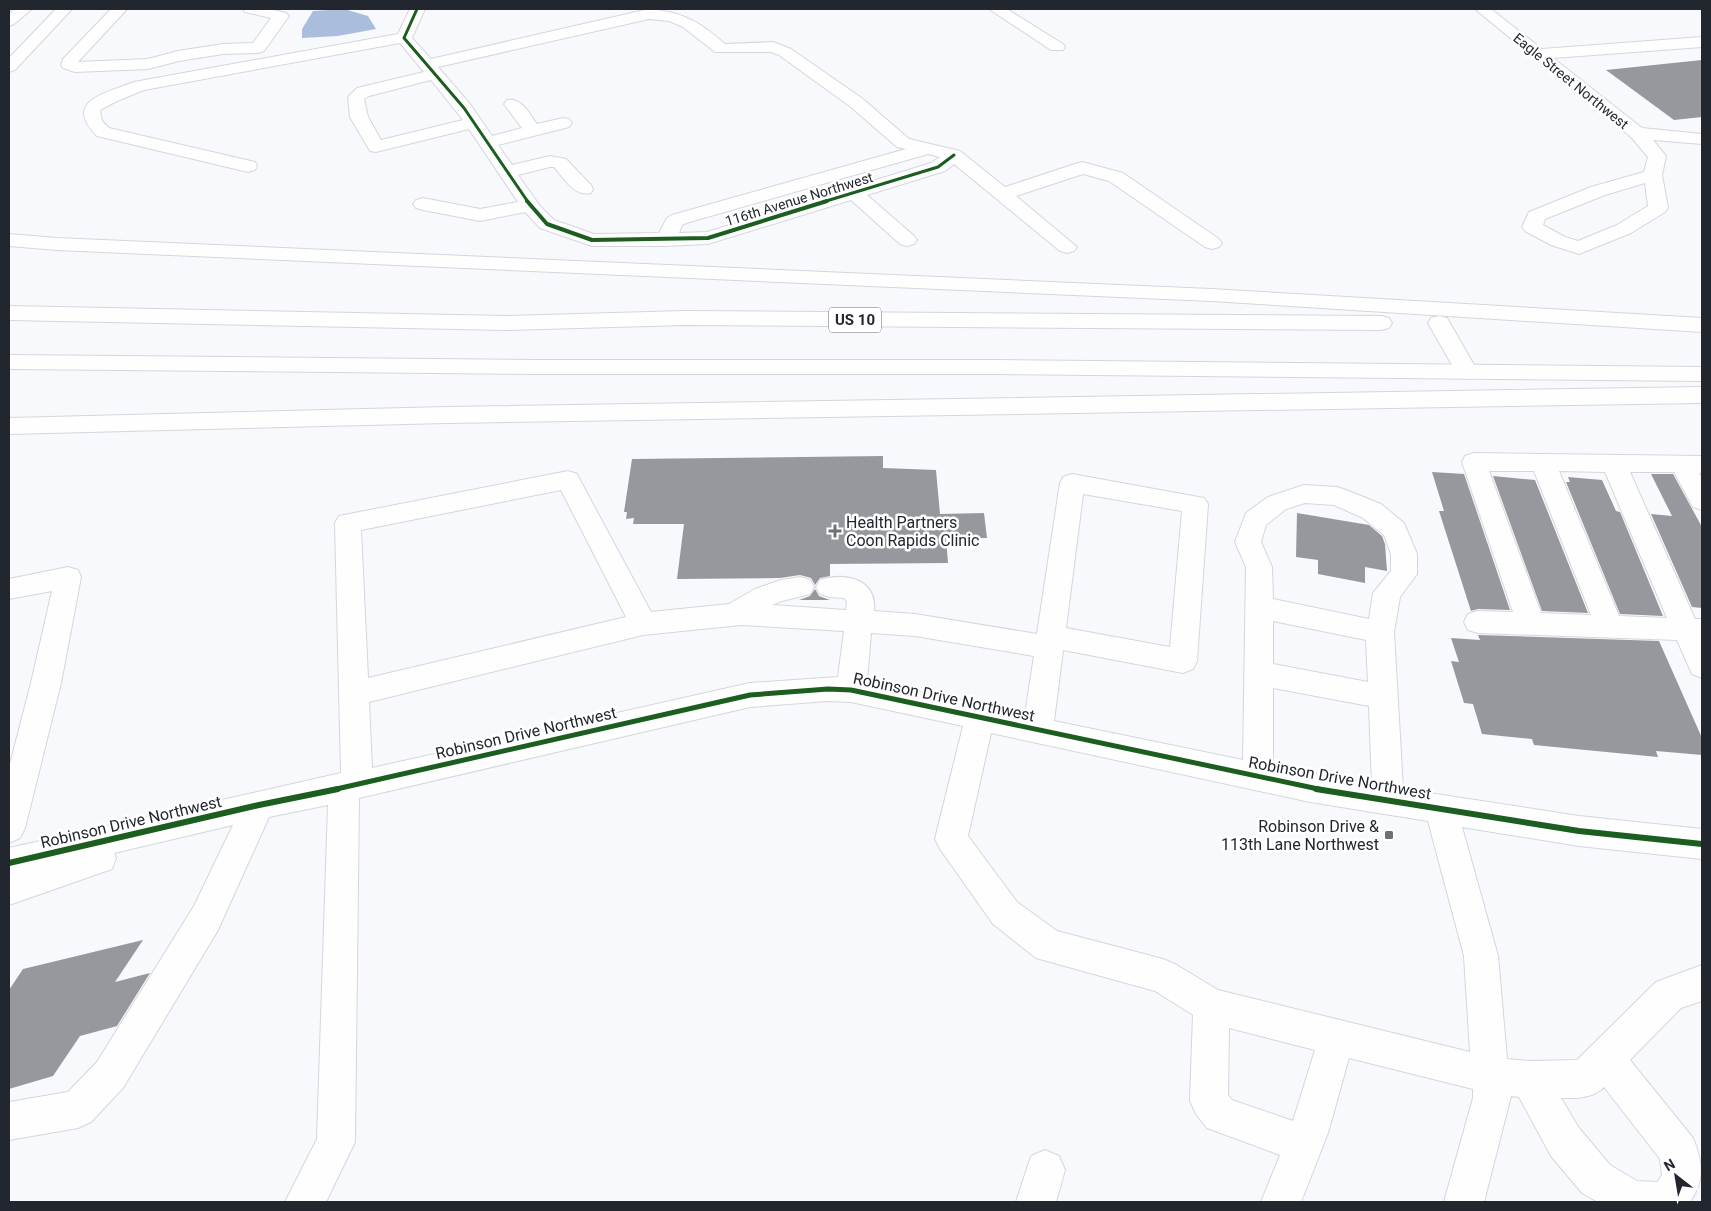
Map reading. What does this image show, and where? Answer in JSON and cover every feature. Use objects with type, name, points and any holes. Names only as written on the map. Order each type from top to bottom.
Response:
[{"type":"main road","points":[[9,21],[24,9]]},
{"type":"main road","points":[[9,67],[64,9]]},
{"type":"main road","points":[[119,9],[69,62],[69,65],[75,67],[148,64],[187,54],[223,49],[260,56]]},
{"type":"main road","points":[[250,9],[281,16],[260,56]]},
{"type":"main road","points":[[248,166],[103,132],[93,122],[91,116],[92,108],[111,97],[140,86],[260,56],[404,38],[417,9]]},
{"type":"main road","points":[[997,9],[1057,47]]},
{"type":"main road","name":"Eagle Street Northwest","points":[[1482,9],[1637,133],[1655,165]]},
{"type":"main road","points":[[473,123],[376,146],[363,126],[355,106],[356,97],[370,90],[431,69],[649,14],[679,17],[703,33],[721,49],[773,48],[785,52],[857,104],[903,143],[954,155],[1067,247]]},
{"type":"main road","name":"116th Avenue Northwest","points":[[404,38],[473,123],[529,204],[547,224],[592,240],[685,240],[715,236],[938,167],[954,155]]},
{"type":"main road","points":[[1538,54],[1702,42]]},
{"type":"main road","points":[[140,86],[148,64]]},
{"type":"main road","points":[[513,104],[533,131]]},
{"type":"main road","points":[[487,143],[563,124]]},
{"type":"main road","points":[[1674,136],[1702,131]]},
{"type":"main road","points":[[1637,133],[1702,139]]},
{"type":"main road","points":[[665,240],[674,222],[679,219],[927,148]]},
{"type":"main road","points":[[507,172],[550,161],[560,162],[584,189]]},
{"type":"main road","points":[[879,162],[898,180]]},
{"type":"main road","points":[[1655,165],[1658,208],[1624,229],[1579,248],[1558,242],[1532,227],[1536,216],[1655,165]]},
{"type":"main road","points":[[1002,194],[1082,168],[1116,177],[1212,243]]},
{"type":"main road","points":[[854,193],[906,240]]},
{"type":"main road","points":[[423,204],[480,215],[529,204]]},
{"type":"main road","points":[[9,240],[57,244],[1191,294],[1702,327]]},
{"type":"main road","points":[[9,246],[57,244]]},
{"type":"main road","name":"US 10","points":[[9,313],[507,323],[684,318],[1439,323],[1702,327]]},
{"type":"main road","points":[[1439,323],[1467,372]]},
{"type":"main road","points":[[9,362],[528,367],[997,367],[1702,374]]},
{"type":"main road","points":[[9,426],[456,415],[1702,395]]},
{"type":"main road","points":[[1531,624],[1474,462],[1692,464],[1702,500]]},
{"type":"main road","points":[[1542,463],[1610,627]]},
{"type":"main road","points":[[1614,463],[1695,630],[1702,666]]},
{"type":"main road","points":[[306,1202],[336,1142],[354,693],[348,524],[568,480],[643,624]]},
{"type":"main road","points":[[354,693],[643,624],[734,615],[915,625],[1050,642],[1183,661],[1195,504],[1072,483],[1050,642],[1038,729]]},
{"type":"main road","points":[[1258,777],[1260,567],[1248,542],[1255,520],[1277,502],[1304,494],[1337,496],[1372,510],[1394,530],[1404,554],[1404,574],[1387,593],[1380,632],[1388,799]]},
{"type":"main road","points":[[9,589],[68,577],[46,683],[16,773],[9,828]]},
{"type":"main road","points":[[734,615],[756,600],[779,589],[800,587]]},
{"type":"main road","points":[[830,587],[849,587],[858,592],[861,601],[851,690]]},
{"type":"main road","points":[[1259,607],[1380,632]]},
{"type":"main road","points":[[1478,622],[1695,630]]},
{"type":"main road","points":[[1259,673],[1383,697]]},
{"type":"main road","name":"Robinson Drive Northwest","points":[[9,863],[750,695],[828,688],[851,690],[1310,788],[1579,831],[1702,844]]},
{"type":"main road","points":[[980,717],[952,839],[1005,913],[1048,946],[1163,976],[1211,1006],[1490,1075],[1530,1080],[1585,1079],[1669,995],[1702,983]]},
{"type":"main road","points":[[9,1121],[78,1109],[110,1074],[206,918],[259,805]]},
{"type":"main road","name":"Robinson Drive Northwest","points":[[9,889],[259,805]]},
{"type":"main road","points":[[1441,809],[1481,956],[1492,1098],[1464,1202]]},
{"type":"main road","points":[[1211,1006],[1209,1101],[1220,1115],[1304,1144]]},
{"type":"main road","points":[[1280,1202],[1309,1133],[1337,1037]]},
{"type":"main road","points":[[1530,1080],[1565,1142],[1596,1179],[1633,1201],[1667,1202],[1682,1180],[1679,1152],[1605,1059]]},
{"type":"water","points":[[344,9],[368,16],[376,29],[338,36],[302,38],[302,29],[313,11]]},
{"type":"building","points":[[1702,60],[1702,117],[1674,120],[1606,70]]},
{"type":"building","name":"Health Partners Coon Rapids Clinic","points":[[883,456],[883,468],[936,470],[940,514],[984,513],[987,538],[946,538],[948,563],[830,564],[830,576],[820,578],[815,585],[811,578],[800,575],[780,578],[677,579],[684,524],[633,524],[634,518],[626,519],[627,512],[624,512],[632,459]]},
{"type":"building","points":[[1432,472],[1464,474],[1510,610],[1478,609],[1471,611],[1439,511],[1444,511]]},
{"type":"building","points":[[1651,474],[1673,474],[1702,527],[1702,608],[1692,607],[1651,514],[1672,516]]},
{"type":"building","points":[[1493,476],[1535,480],[1588,613],[1542,611]]},
{"type":"building","points":[[1568,477],[1602,480],[1616,511],[1620,512],[1663,616],[1620,614],[1566,482],[1570,482]]},
{"type":"building","points":[[1297,513],[1369,525],[1382,536],[1385,544],[1387,571],[1365,567],[1365,583],[1318,574],[1318,560],[1296,557]]},
{"type":"building","points":[[815,589],[819,596],[830,600],[799,600],[810,596]]},
{"type":"building","points":[[1478,635],[1659,641],[1702,738],[1702,755],[1656,751],[1658,757],[1534,745],[1532,739],[1482,734],[1473,704],[1464,703],[1451,661],[1459,662],[1451,638],[1480,640]]},
{"type":"building","points":[[143,940],[115,982],[150,973],[117,1026],[80,1036],[53,1076],[9,1089],[9,990],[23,969]]},
{"type":"cycle path","points":[[417,9],[404,38],[464,108],[533,210],[547,224],[592,240],[708,238],[938,167],[954,155]]},
{"type":"cycle path","points":[[9,863],[750,695],[828,689],[851,690],[1310,788],[1579,831],[1702,844]]},
{"type":"place","name":"Health Partners Coon Rapids Clinic","points":[[835,531]]},
{"type":"place","name":"Robinson Drive & 113th Lane Northwest","points":[[1389,835]]}]
